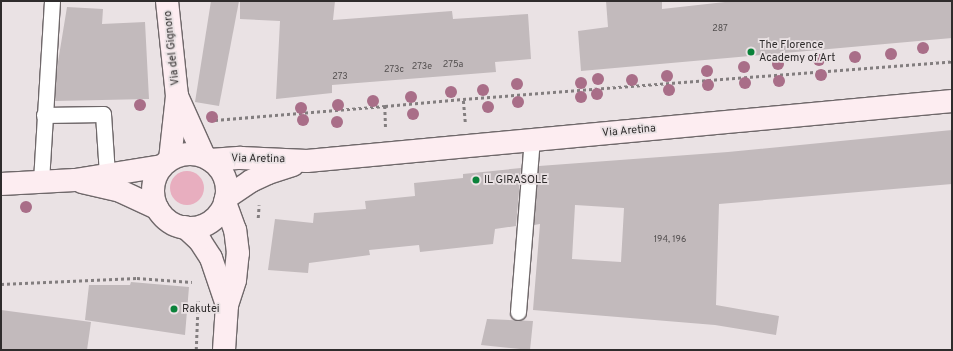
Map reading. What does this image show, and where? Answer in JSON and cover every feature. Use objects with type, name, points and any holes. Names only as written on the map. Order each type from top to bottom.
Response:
[{"type":"street","name":"Via del Gignoro","points":[[166,163],[177,96],[167,1]]},
{"type":"street","name":"Via del Gignoro","points":[[177,96],[207,158]]},
{"type":"street","name":"Via Aretina","points":[[1,184],[75,180],[166,163],[180,155],[190,153],[207,158],[307,160],[952,102]]},
{"type":"street","name":"Via Aretina","points":[[207,158],[222,172],[226,180],[226,200]]},
{"type":"street","name":"Via Aretina","points":[[75,180],[120,191],[157,208],[164,218],[174,224],[185,227],[205,224],[218,215],[226,200],[251,181],[268,173],[307,160]]},
{"type":"street","points":[[157,208],[152,191],[157,174],[166,163]]},
{"type":"street","points":[[224,350],[227,305],[235,280],[238,253],[235,230],[226,200]]},
{"type":"street","points":[[185,227],[200,241],[210,258],[227,305]]},
{"type":"lane","points":[[41,181],[52,1]]},
{"type":"lane","points":[[44,115],[103,114],[107,174]]},
{"type":"lane","points":[[518,312],[532,139]]},
{"type":"path","points":[[213,120],[952,61]]},
{"type":"path","points":[[463,99],[466,129]]},
{"type":"path","points":[[385,106],[387,130]]},
{"type":"path","points":[[258,219],[259,204]]},
{"type":"path","points":[[1,284],[137,278],[199,282]]},
{"type":"path","points":[[196,350],[198,297]]},
{"type":"shaded area","points":[[184,171],[190,171],[194,172],[201,178],[204,188],[203,195],[197,202],[190,205],[184,205],[180,204],[173,198],[170,191],[170,185],[171,181],[177,174]]},
{"type":"building","points":[[211,1],[239,1],[219,106],[195,102]]},
{"type":"building","points":[[240,1],[335,1],[333,20],[452,11],[453,19],[528,14],[531,59],[495,62],[496,72],[332,85],[332,93],[276,99],[280,21],[240,19]]},
{"type":"building","points":[[606,1],[662,1],[662,9],[734,1],[952,1],[952,38],[581,71],[578,31],[608,27]]},
{"type":"building","points":[[67,7],[103,9],[102,24],[145,22],[149,99],[55,101],[57,68]]},
{"type":"building","points":[[952,130],[952,184],[719,204],[716,305],[779,316],[776,335],[715,325],[533,310],[540,224],[534,225],[539,166],[728,152]],"holes":[[[575,205],[624,208],[621,262],[572,259]]]},
{"type":"building","points":[[521,168],[516,226],[495,229],[493,244],[420,252],[419,245],[369,250],[370,255],[309,263],[308,273],[268,270],[275,219],[313,223],[314,213],[366,209],[365,201],[415,196],[414,183],[463,178],[463,174]]},
{"type":"building","points":[[131,282],[189,287],[185,335],[85,320],[89,285],[130,285]]},
{"type":"building","points":[[1,310],[91,322],[87,350],[1,350]]},
{"type":"building","points":[[487,319],[533,321],[530,350],[481,345]]},
{"type":"place","name":"The Florence Academy of Art","points":[[751,52]]},
{"type":"place","name":"IL GIRASOLE","points":[[476,180]]},
{"type":"place","name":"Rakutei","points":[[174,309]]}]
